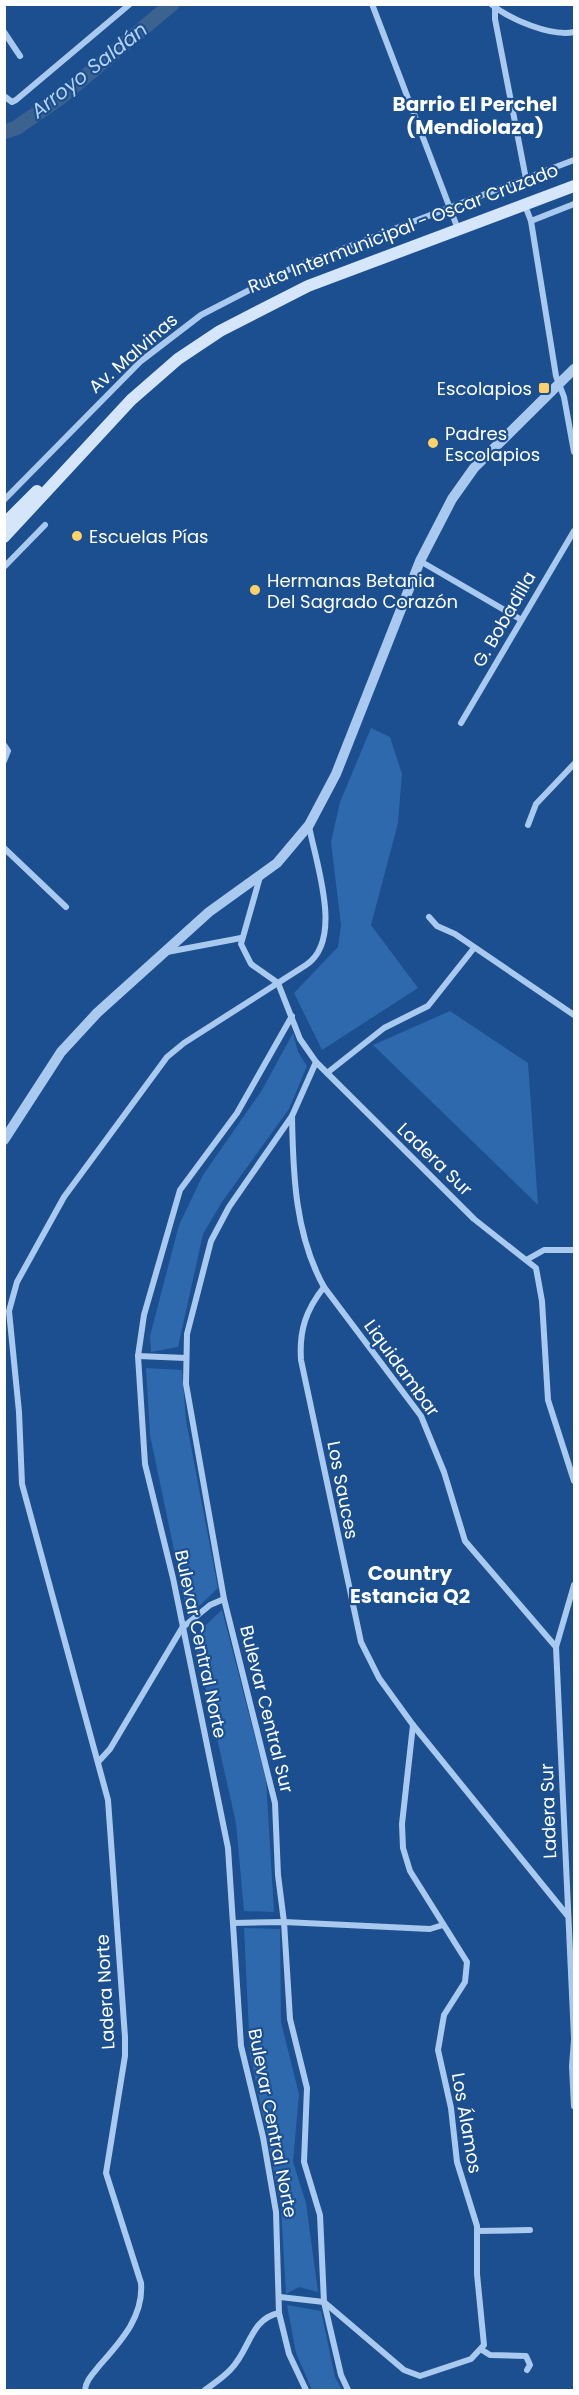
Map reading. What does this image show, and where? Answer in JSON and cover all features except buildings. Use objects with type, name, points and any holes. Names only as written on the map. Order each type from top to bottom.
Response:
[{"type":"main road","name":"Ruta Intermunicipal - Oscar Cruzado","points":[[4,537],[131,400],[170,365],[213,335],[293,292],[574,181]]},
{"type":"main road","name":"Ruta Intermunicipal - Oscar Cruzado","points":[[4,524],[130,394],[198,338],[237,314],[297,285],[456,224],[574,186]]},
{"type":"street","points":[[4,96],[12,102],[16,100],[130,4]]},
{"type":"street","points":[[372,4],[456,224]]},
{"type":"street","points":[[493,6],[544,30],[565,34],[574,32]]},
{"type":"street","points":[[493,6],[526,179]]},
{"type":"street","points":[[4,32],[20,56]]},
{"type":"street","name":"Av. Malvinas","points":[[4,500],[141,361],[201,315],[290,269],[574,160]]},
{"type":"street","points":[[524,202],[531,221],[559,383],[574,452]]},
{"type":"street","points":[[531,221],[574,204]]},
{"type":"street","points":[[4,1140],[50,1068],[74,1036],[209,912],[260,876],[293,846],[309,825],[336,774],[420,561],[452,500],[474,468],[574,369]]},
{"type":"street","points":[[4,567],[45,525]]},
{"type":"street","name":"G. Bobadilla","points":[[461,723],[520,619],[574,531]]},
{"type":"street","points":[[420,561],[520,619]]},
{"type":"street","points":[[4,745],[8,751],[4,761]]},
{"type":"street","points":[[528,825],[536,804],[574,764]]},
{"type":"street","name":"Ladera Norte","points":[[86,2391],[89,2378],[133,2323],[142,2296],[141,2283],[106,2173],[125,2056],[125,2037],[108,1800],[21,1476],[19,1412],[9,1328],[11,1295],[70,1187],[167,1057],[191,1038],[320,954],[326,936],[327,914],[309,825]]},
{"type":"street","points":[[4,848],[66,907]]},
{"type":"street","points":[[260,876],[241,944],[251,964],[278,983]]},
{"type":"street","points":[[429,917],[437,926],[455,934],[574,1016]]},
{"type":"street","points":[[164,952],[241,938]]},
{"type":"street","points":[[327,1073],[384,1028],[428,1006],[474,948]]},
{"type":"street","name":"Ladera Sur","points":[[278,983],[300,1039],[316,1062],[474,1219],[528,1259],[536,1268],[541,1286],[548,1401],[574,1482]]},
{"type":"street","name":"Bulevar Central Norte","points":[[292,1016],[237,1113],[180,1190],[144,1315],[138,1356],[145,1464],[225,1826],[241,2046],[263,2137],[276,2212],[279,2313],[289,2354],[306,2391]]},
{"type":"street","name":"Bulevar Central Sur","points":[[316,1062],[292,1116],[218,1225],[211,1241],[187,1334],[186,1358],[191,1420],[224,1599],[275,1803],[278,1875],[284,1922],[291,2026],[306,2088],[304,2162],[320,2215],[324,2302],[341,2375],[348,2391]]},
{"type":"street","name":"Liquidambar","points":[[292,1116],[297,1203],[307,1249],[324,1287],[421,1416],[438,1454],[465,1541],[556,1647]]},
{"type":"street","points":[[528,1259],[544,1250],[574,1250]]},
{"type":"street","name":"Los Sauces","points":[[324,1287],[307,1312],[301,1329],[303,1374],[361,1642],[379,1678],[413,1725],[567,1915]]},
{"type":"street","points":[[138,1356],[186,1358]]},
{"type":"street","name":"Ladera Sur","points":[[574,1585],[556,1647],[574,2039],[572,2066],[574,2106]]},
{"type":"street","points":[[99,1761],[110,1749],[183,1628],[190,1619],[210,1605],[224,1599]]},
{"type":"street","name":"Los Álamos","points":[[413,1725],[402,1838],[410,1871],[467,1962],[465,1982],[444,2015],[438,2050],[450,2108],[457,2162],[477,2231],[477,2274],[482,2350]]},
{"type":"street","points":[[233,1923],[284,1922],[430,1929],[443,1925]]},
{"type":"street","points":[[477,2231],[530,2230]]},
{"type":"street","points":[[280,2297],[324,2302],[412,2374],[427,2376],[471,2360],[482,2350],[490,2355],[526,2356],[530,2365],[527,2370]]},
{"type":"street","points":[[205,2391],[231,2369],[258,2324],[268,2315],[279,2313]]},
{"type":"shaded area","points":[[371,728],[390,737],[402,774],[398,823],[371,925],[418,988],[322,1050],[294,993],[338,947],[341,925],[331,842],[340,802]]},
{"type":"shaded area","points":[[450,1011],[528,1063],[538,1205],[373,1045]]},
{"type":"shaded area","points":[[293,1033],[298,1052],[307,1066],[289,1109],[222,1202],[203,1234],[178,1347],[151,1352],[150,1336],[179,1225],[203,1175],[262,1090]]},
{"type":"shaded area","points":[[146,1368],[182,1370],[186,1420],[218,1588],[188,1617],[150,1435]]},
{"type":"shaded area","points":[[222,1610],[266,1780],[274,1912],[244,1911],[236,1823],[194,1636]]},
{"type":"shaded area","points":[[244,1928],[280,1929],[281,2022],[299,2094],[293,2162],[306,2203],[318,2292],[299,2287],[286,2294],[281,2207],[250,2053]]},
{"type":"shaded area","points":[[287,2305],[321,2311],[335,2377],[342,2390],[312,2390],[296,2353]]},
{"type":"waterway","name":"Arroyo Saldán","points":[[4,132],[16,128],[61,97],[172,4]]},
{"type":"place","name":"Escolapios","points":[[544,388]]},
{"type":"place","name":"Padres Escolapios","points":[[433,443]]},
{"type":"place","name":"Escuelas Pías","points":[[77,536]]},
{"type":"place","name":"Hermanas Betania Del Sagrado Corazón","points":[[255,590]]},
{"type":"district","name":"Barrio El Perchel (Mendiolaza)","points":[[475,116]]},
{"type":"district","name":"Country Estancia Q2","points":[[410,1584]]}]
